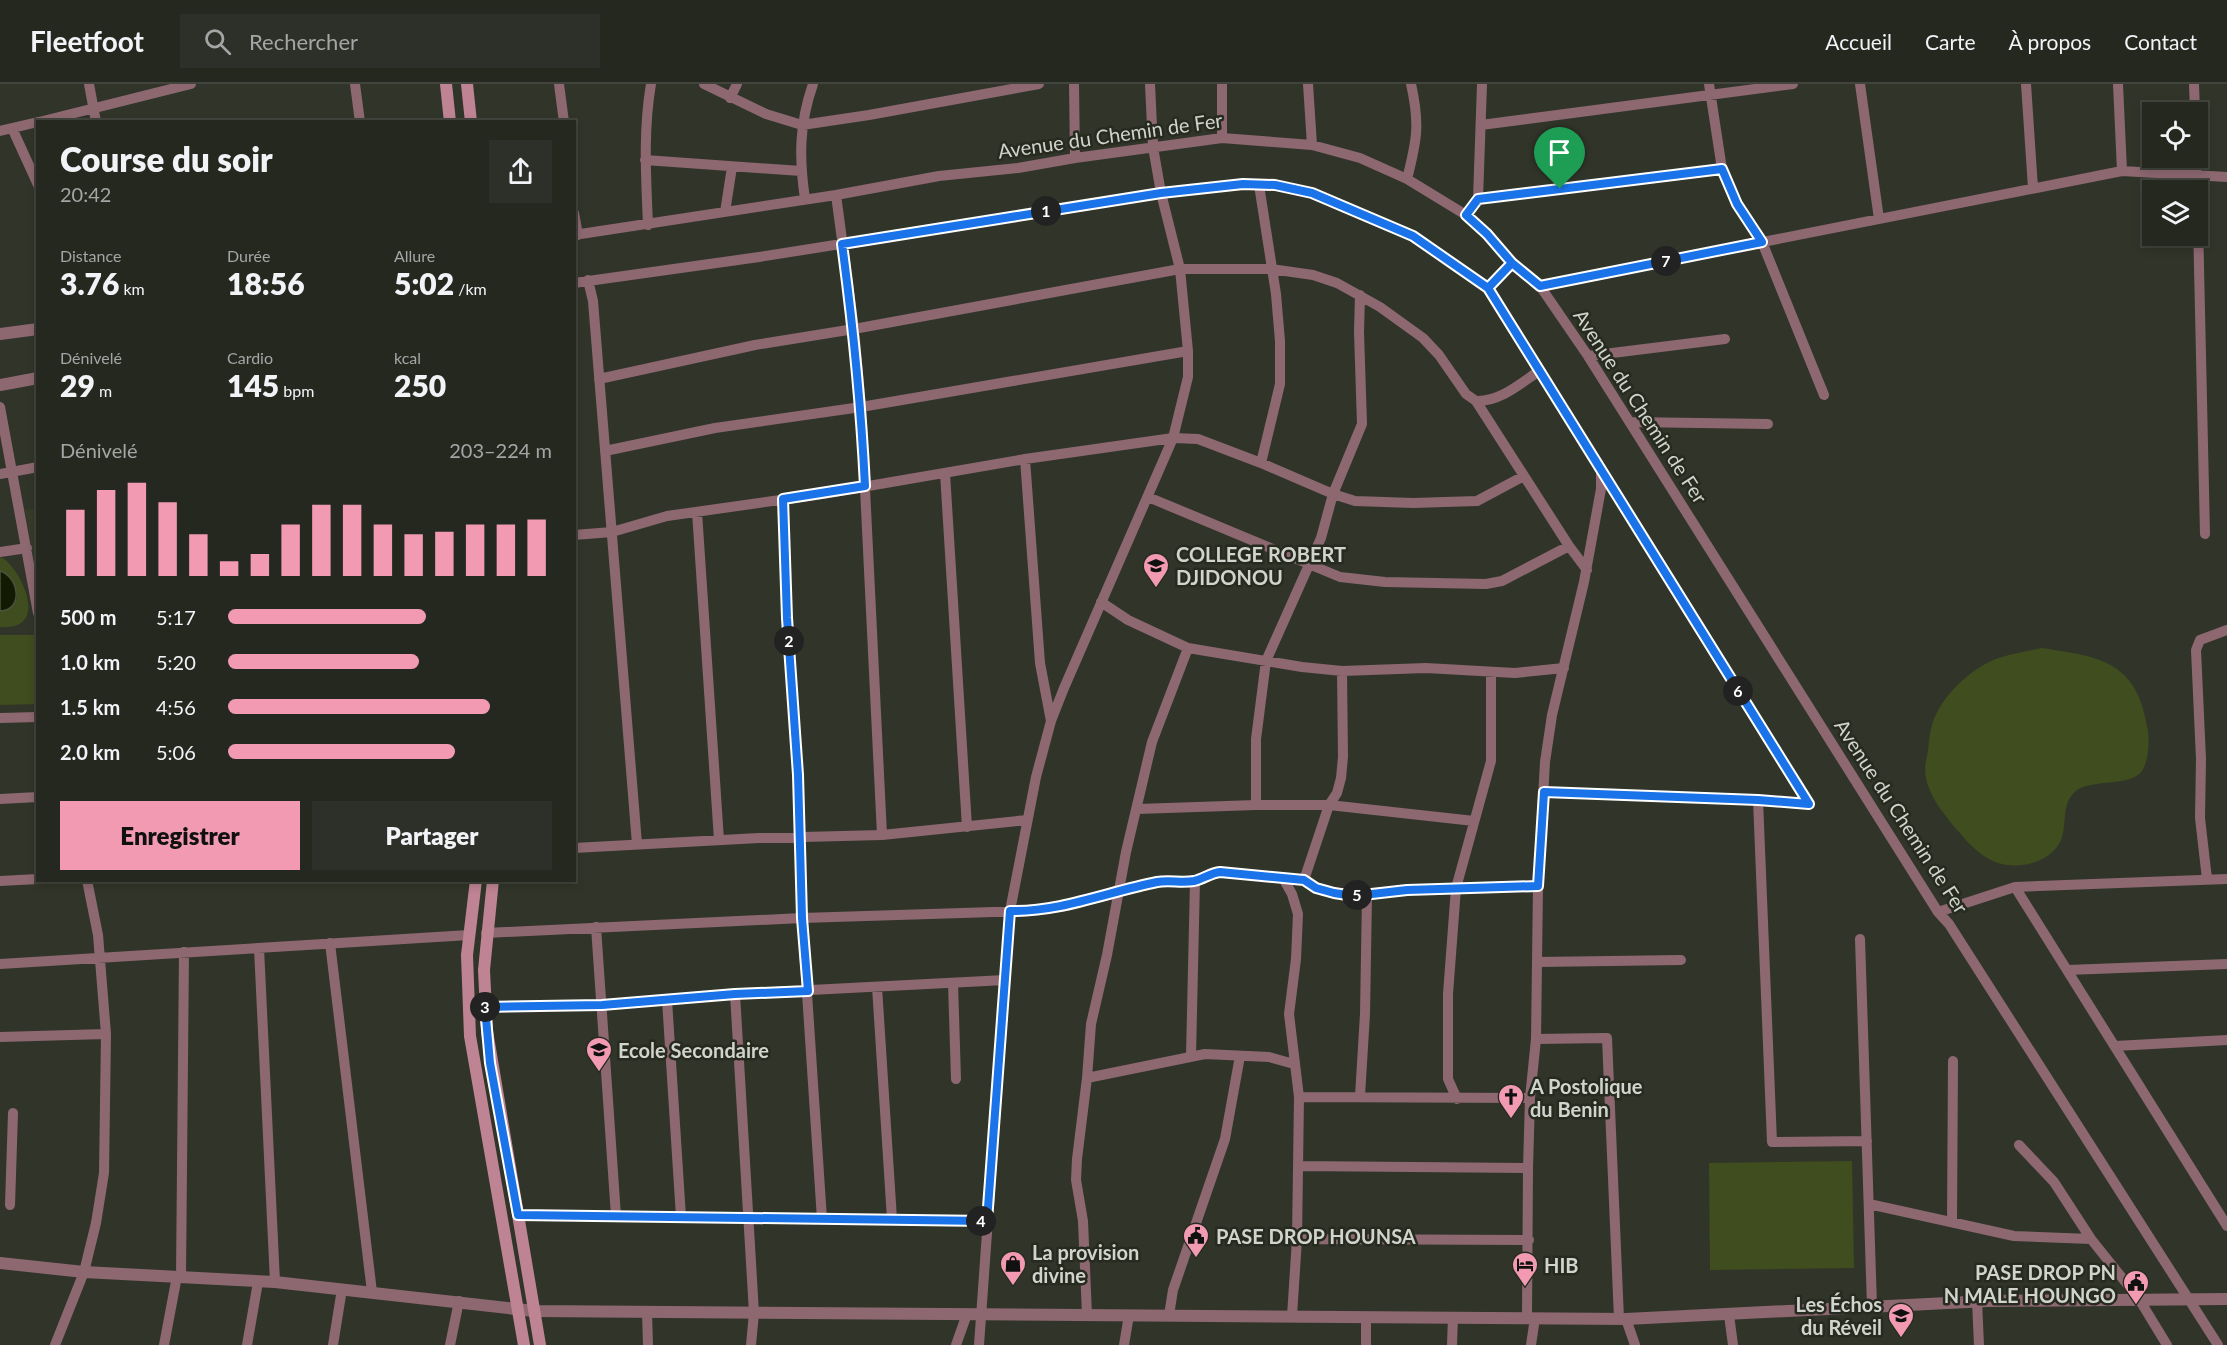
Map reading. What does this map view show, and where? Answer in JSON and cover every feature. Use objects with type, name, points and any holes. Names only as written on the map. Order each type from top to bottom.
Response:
[{"type":"main road","points":[[446,84],[450,120]]},
{"type":"main road","points":[[467,84],[471,120]]},
{"type":"main road","points":[[476,882],[467,956],[470,1036],[524,1345]]},
{"type":"main road","points":[[492,882],[484,970],[490,1063],[540,1345]]},
{"type":"street","points":[[89,84],[96,120]]},
{"type":"street","points":[[45,120],[191,84]]},
{"type":"street","points":[[355,84],[360,120]]},
{"type":"street","points":[[559,84],[564,120]]},
{"type":"street","points":[[648,225],[645,160],[646,121],[651,84]]},
{"type":"street","points":[[704,84],[766,114],[802,125],[1040,84]]},
{"type":"street","points":[[730,98],[737,84]]},
{"type":"street","points":[[805,199],[801,171],[802,125],[813,84]]},
{"type":"street","points":[[1074,84],[1075,158]]},
{"type":"street","points":[[979,1345],[1010,911],[1027,820],[1052,721],[1173,438],[1188,377],[1188,351],[1180,269],[1152,147],[1150,84]]},
{"type":"street","points":[[1222,84],[1222,138]]},
{"type":"street","points":[[1308,84],[1312,145]]},
{"type":"street","points":[[1407,180],[1417,138],[1417,110],[1411,84]]},
{"type":"street","points":[[1466,215],[1478,199],[1482,84]]},
{"type":"street","points":[[1481,125],[1710,89],[1793,84]]},
{"type":"street","points":[[1860,84],[1879,219]]},
{"type":"street","points":[[2026,84],[2033,188]]},
{"type":"street","points":[[2118,84],[2122,171]]},
{"type":"street","points":[[2194,84],[2195,102]]},
{"type":"street","points":[[1710,89],[1722,169],[1737,204],[1762,242],[1824,395]]},
{"type":"street","points":[[0,131],[36,122]]},
{"type":"street","points":[[12,128],[36,181]]},
{"type":"street","name":"Avenue du Chemin de Fer","points":[[576,235],[836,195],[939,176],[1018,168],[1222,138],[1312,145],[1360,158],[1407,180],[1466,215],[1487,234],[1512,263],[1540,286],[1588,356],[1938,912],[1949,924],[2218,1345]]},
{"type":"street","points":[[645,160],[801,171]]},
{"type":"street","points":[[725,212],[732,167]]},
{"type":"street","points":[[2196,168],[2196,180]]},
{"type":"street","points":[[1478,199],[1722,169]]},
{"type":"street","points":[[1540,286],[2122,171],[2227,177]]},
{"type":"street","points":[[576,283],[842,244],[1161,193],[1243,184],[1275,185],[1312,193],[1413,236],[1488,288],[1809,804],[1544,792]]},
{"type":"street","points":[[1259,185],[1277,306],[1280,384],[1261,463]]},
{"type":"street","points":[[836,195],[854,329],[861,407],[882,835]]},
{"type":"street","points":[[2199,246],[2205,534]]},
{"type":"street","points":[[1488,288],[1512,263]]},
{"type":"street","points":[[599,379],[754,345],[854,329],[1180,269],[1271,269],[1313,275],[1337,283],[1380,307],[1423,339],[1439,355],[1466,394],[1476,401],[1569,546],[1587,570]]},
{"type":"street","points":[[588,280],[599,379],[637,844]]},
{"type":"street","points":[[1256,805],[1256,739],[1266,661],[1321,538],[1333,494],[1362,424],[1360,296]]},
{"type":"street","points":[[0,332],[36,329]]},
{"type":"street","points":[[1588,356],[1725,339]]},
{"type":"street","points":[[605,451],[715,428],[861,407],[1188,351]]},
{"type":"street","points":[[1476,401],[1505,393],[1539,371]]},
{"type":"street","points":[[0,385],[36,378]]},
{"type":"street","points":[[0,407],[6,473],[27,548],[36,601]]},
{"type":"street","points":[[1630,422],[1768,424]]},
{"type":"street","points":[[576,535],[612,532],[667,516],[1173,438],[1198,440],[1355,501],[1413,503],[1477,501],[1524,476]]},
{"type":"street","points":[[1025,459],[1040,663],[1052,721]]},
{"type":"street","points":[[6,473],[36,467]]},
{"type":"street","points":[[1531,1345],[1528,1168],[1530,1098],[1536,1039],[1538,886],[1545,762],[1552,716],[1587,570],[1601,470]]},
{"type":"street","points":[[945,473],[967,827]]},
{"type":"street","points":[[1148,497],[1340,577],[1385,582],[1486,584],[1502,581],[1569,546]]},
{"type":"street","points":[[783,499],[787,618],[798,775],[802,918],[822,1219]]},
{"type":"street","points":[[697,512],[719,840]]},
{"type":"street","points":[[0,552],[27,548]]},
{"type":"street","points":[[1101,602],[1128,620],[1188,648],[1266,661],[1342,671],[1425,668],[1515,673],[1564,668]]},
{"type":"street","points":[[2208,879],[2200,818],[2201,759],[2196,650],[2200,640],[2227,630]]},
{"type":"street","points":[[1087,1315],[1083,1221],[1076,1180],[1087,1078],[1090,1024],[1152,742],[1188,648]]},
{"type":"street","points":[[1304,880],[1341,778],[1343,757],[1342,671]]},
{"type":"street","points":[[1457,1099],[1448,1079],[1447,1049],[1448,994],[1456,888],[1491,761],[1491,672]]},
{"type":"street","points":[[0,718],[36,717]]},
{"type":"street","points":[[0,799],[36,797]]},
{"type":"street","points":[[1758,800],[1772,1142],[1867,1141]]},
{"type":"street","points":[[1137,809],[1256,805],[1329,806],[1474,821]]},
{"type":"street","points":[[576,848],[719,840],[882,835],[1027,820]]},
{"type":"street","points":[[486,933],[802,918],[1027,911],[1061,907],[1158,882],[1195,881],[1211,873],[1220,872],[1304,880],[1316,888],[1334,893],[1367,895],[1407,890],[1538,886]]},
{"type":"street","points":[[1283,878],[1293,894],[1298,914],[1296,959],[1289,1014],[1299,1097],[1297,1239],[1292,1316]]},
{"type":"street","points":[[0,881],[36,879]]},
{"type":"street","points":[[1938,912],[2015,887],[2227,879]]},
{"type":"street","points":[[1191,1056],[1195,881]]},
{"type":"street","points":[[55,1345],[84,1272],[96,1223],[104,1173],[106,1034],[98,935],[87,882]]},
{"type":"street","points":[[2015,887],[2227,1226]]},
{"type":"street","points":[[1360,1096],[1365,1014],[1367,895]]},
{"type":"street","points":[[596,927],[616,1216]]},
{"type":"street","points":[[0,964],[469,935]]},
{"type":"street","points":[[1860,939],[1872,1306]]},
{"type":"street","points":[[330,943],[372,1292]]},
{"type":"street","points":[[259,948],[275,1282]]},
{"type":"street","points":[[164,1345],[179,1276],[184,952]]},
{"type":"street","points":[[1538,962],[1681,960]]},
{"type":"street","points":[[2067,970],[2227,964]]},
{"type":"street","points":[[485,1007],[602,1005],[735,994],[1005,980]]},
{"type":"street","points":[[953,983],[956,1079]]},
{"type":"street","points":[[878,987],[892,1220]]},
{"type":"street","points":[[735,994],[754,1312],[750,1345]]},
{"type":"street","points":[[667,1000],[681,1217]]},
{"type":"street","points":[[0,1037],[106,1034]]},
{"type":"street","points":[[1536,1039],[1607,1038],[1623,1319],[1635,1345]]},
{"type":"street","points":[[2115,1046],[2227,1040]]},
{"type":"street","points":[[1087,1078],[1191,1056],[1221,1054],[1269,1057],[1294,1064]]},
{"type":"street","points":[[1169,1315],[1173,1290],[1225,1139],[1240,1056]]},
{"type":"street","points":[[1952,1222],[1953,1062]]},
{"type":"street","points":[[1299,1097],[1530,1098]]},
{"type":"street","points":[[10,1205],[5,1178],[13,1113]]},
{"type":"street","points":[[2019,1145],[2054,1182],[2091,1239],[2139,1299],[2167,1345]]},
{"type":"street","points":[[1298,1166],[1528,1168]]},
{"type":"street","points":[[1869,1204],[2013,1236],[2091,1239]]},
{"type":"street","points":[[518,1215],[987,1221]]},
{"type":"street","points":[[1297,1239],[1529,1240]]},
{"type":"street","points":[[1,1266],[275,1282],[534,1311],[1623,1319],[1977,1301],[2227,1299]]},
{"type":"street","points":[[248,1345],[258,1282]]},
{"type":"street","points":[[333,1345],[342,1289]]},
{"type":"street","points":[[450,1345],[459,1301]]},
{"type":"street","points":[[1977,1301],[1979,1345]]},
{"type":"street","points":[[647,1312],[648,1345]]},
{"type":"street","points":[[956,1345],[967,1314]]},
{"type":"street","points":[[1124,1345],[1129,1315]]},
{"type":"street","points":[[1729,1315],[1733,1345]]},
{"type":"street","points":[[1452,1345],[1453,1317]]},
{"type":"street","points":[[1366,1318],[1366,1345]]},
{"type":"shaded area","points":[[25,509],[36,510],[36,573]]},
{"type":"shaded area","points":[[0,571],[6,574],[15,586],[16,599],[8,609],[0,611]]},
{"type":"green space","points":[[0,557],[7,561],[22,582],[27,595],[28,608],[25,618],[16,625],[0,627],[0,611],[8,610],[16,602],[17,595],[13,582],[0,571]]},
{"type":"green space","points":[[0,635],[35,635],[36,704],[0,705]]},
{"type":"green space","points":[[2042,648],[2097,659],[2124,675],[2134,687],[2142,704],[2149,743],[2144,766],[2136,776],[2084,787],[2072,795],[2066,807],[2063,834],[2056,849],[2029,864],[2008,865],[1989,859],[1973,847],[1935,800],[1925,775],[1930,734],[1939,708],[1962,681],[1980,667],[2008,655]]},
{"type":"green space","points":[[1852,1161],[1854,1268],[1710,1270],[1709,1163]]},
{"type":"place","name":"COLLEGE ROBERT DJIDONOU","points":[[1156,589]]},
{"type":"place","name":"Ecole Secondaire","points":[[599,1073]]},
{"type":"place","name":"A Postolique du Benin","points":[[1511,1120]]},
{"type":"place","name":"PASE DROP HOUNSA","points":[[1196,1259]]},
{"type":"place","name":"La provision divine","points":[[1013,1287]]},
{"type":"place","name":"HIB","points":[[1525,1288]]},
{"type":"place","name":"PASE DROP PN N MALE HOUNGO","points":[[2136,1306]]},
{"type":"place","name":"Les Échos du Réveil","points":[[1901,1339]]},
{"type":"route","points":[[1560,189],[1478,199],[1466,215],[1487,234],[1512,263],[1488,288],[1413,236],[1312,193],[1275,185],[1243,184],[1161,193],[842,244],[854,329],[865,486],[783,499],[787,618],[798,775],[802,918],[808,991],[735,994],[602,1005],[485,1007],[490,1063],[518,1215],[987,1221],[1010,911],[1061,907],[1158,882],[1195,881],[1211,873],[1220,872],[1304,880],[1316,888],[1354,896],[1407,890],[1538,886],[1544,792],[1809,804],[1488,288],[1498,277],[1512,263],[1540,286],[1762,242],[1737,204],[1722,169],[1560,189]]}]
